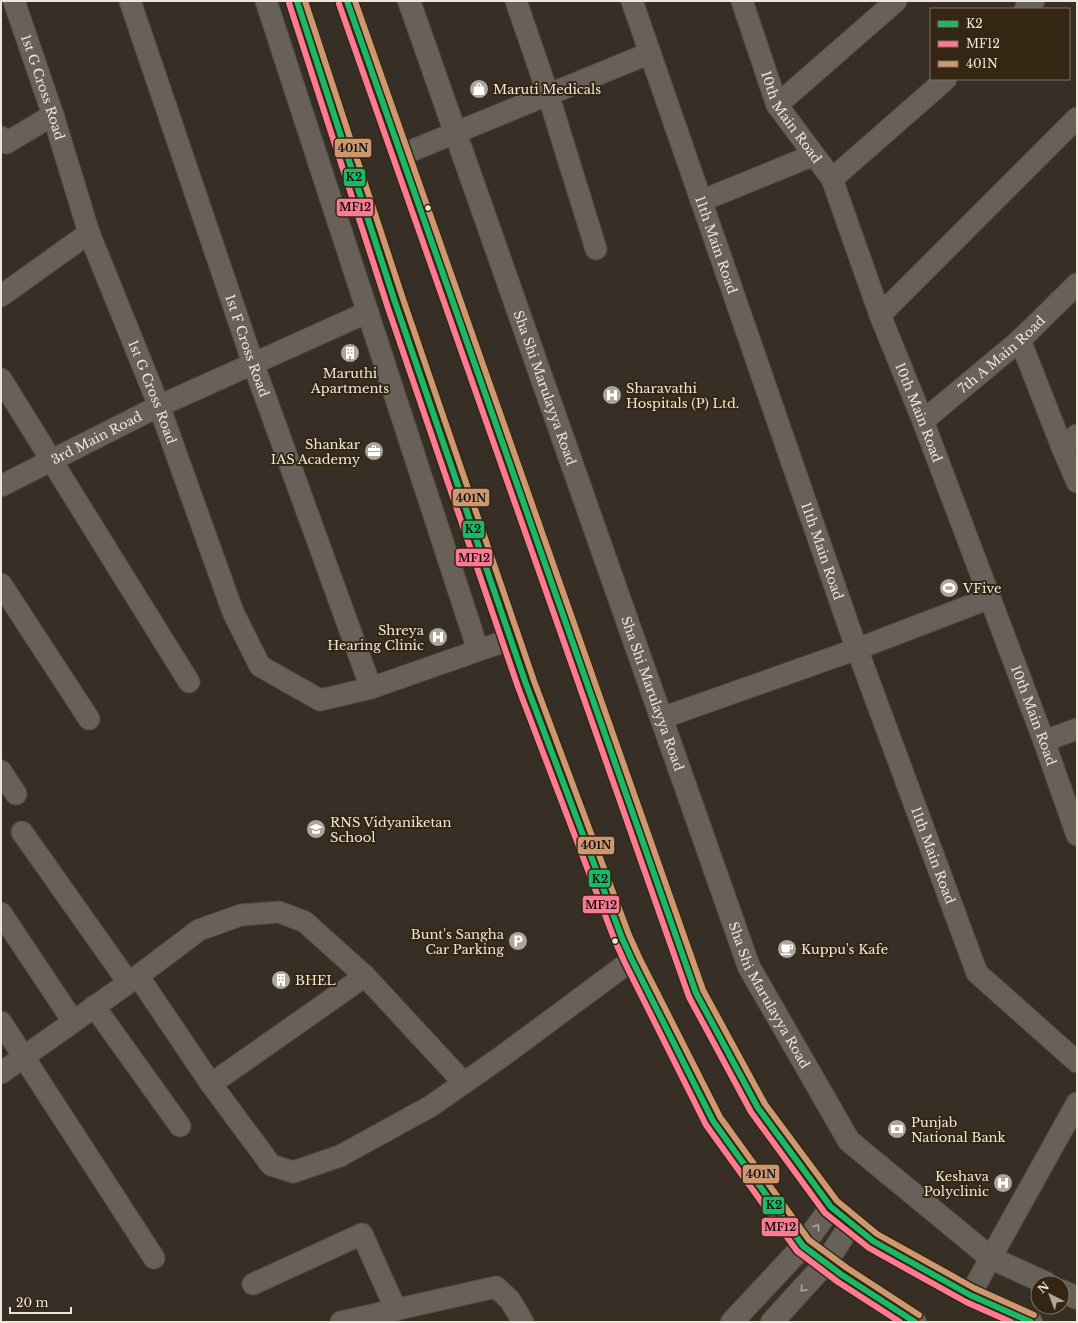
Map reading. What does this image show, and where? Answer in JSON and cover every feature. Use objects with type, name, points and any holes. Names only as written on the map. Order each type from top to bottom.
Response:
[{"type":"main road","points":[[297,1],[398,310],[526,684],[622,938],[632,960],[713,1121],[803,1246],[825,1264],[915,1322]]},
{"type":"main road","points":[[347,1],[696,993],[758,1108],[831,1207],[873,1241],[970,1295],[1031,1322]]},
{"type":"street","name":"1st G Cross Road","points":[[14,1],[53,115],[89,233],[159,406],[233,612],[260,666],[320,700],[371,688],[511,639]]},
{"type":"street","name":"1st F Cross Road","points":[[130,1],[253,363],[371,688]]},
{"type":"street","points":[[266,1],[478,650]]},
{"type":"street","name":"Sha Shi Marulayya Road","points":[[409,1],[749,967],[849,1141],[992,1258],[1030,1276]]},
{"type":"street","points":[[516,1],[548,94],[596,249]]},
{"type":"street","name":"11th Main Road","points":[[632,1],[857,649],[977,973],[1077,1062]]},
{"type":"street","name":"10th Main Road","points":[[742,1],[777,105],[832,179],[880,315],[923,421],[1044,741],[1077,835]]},
{"type":"street","points":[[777,105],[896,1]]},
{"type":"street","points":[[1026,8],[1034,1]]},
{"type":"street","points":[[401,155],[650,53]]},
{"type":"street","points":[[832,179],[945,80]]},
{"type":"street","points":[[3,142],[53,115]]},
{"type":"street","points":[[880,315],[1077,118]]},
{"type":"street","points":[[701,201],[814,155]]},
{"type":"street","points":[[1,296],[89,233]]},
{"type":"street","name":"7th A Main Road","points":[[923,421],[1020,340],[1077,284]]},
{"type":"street","name":"3rd Main Road","points":[[1,486],[159,406],[368,312]]},
{"type":"street","points":[[1020,340],[1069,441],[1077,482]]},
{"type":"street","points":[[1,378],[190,682]]},
{"type":"street","points":[[1,584],[89,719]]},
{"type":"street","points":[[662,718],[857,649],[990,598]]},
{"type":"street","points":[[1044,741],[1077,729]]},
{"type":"street","points":[[1,771],[16,794]]},
{"type":"street","points":[[22,832],[271,1164],[293,1172],[340,1156],[431,1106],[632,960]]},
{"type":"street","points":[[1,1073],[199,930],[241,915],[279,912],[305,922],[366,976],[464,1083]]},
{"type":"street","points":[[1,913],[73,1021]]},
{"type":"street","points":[[211,1084],[366,976]]},
{"type":"street","points":[[94,1006],[180,1126]]},
{"type":"street","points":[[1,1022],[154,1258]]},
{"type":"street","points":[[970,1295],[992,1258],[1077,1103]]},
{"type":"street","points":[[732,1322],[803,1246],[831,1207]]},
{"type":"street","points":[[772,1322],[825,1264],[851,1224]]},
{"type":"street","points":[[253,1284],[362,1234],[391,1315]]},
{"type":"street","points":[[341,1322],[391,1315],[496,1287],[510,1300],[523,1322]]},
{"type":"transit line","name":"K2","points":[[297,1],[395,302],[526,684],[622,938],[632,960],[713,1121],[803,1246],[842,1275],[915,1322]]},
{"type":"transit line","name":"401N","points":[[305,1],[403,299],[534,681],[629,935],[639,957],[720,1117],[809,1240],[847,1268],[919,1315]]},
{"type":"transit line","name":"K2","points":[[347,1],[696,993],[758,1108],[831,1207],[873,1241],[970,1295],[1031,1322]]},
{"type":"transit line","name":"401N","points":[[355,1],[703,990],[765,1104],[837,1201],[877,1234],[974,1288],[1030,1313]]},
{"type":"transit line","name":"MF12","points":[[289,3],[387,305],[518,687],[615,941],[625,963],[706,1125],[797,1251],[838,1282],[900,1322]]},
{"type":"transit line","name":"MF12","points":[[339,4],[689,997],[751,1112],[825,1213],[869,1248],[966,1302],[1011,1322]]},
{"type":"place","name":"Maruti Medicals","points":[[479,89]]},
{"type":"place","name":"Maruthi Apartments","points":[[350,353]]},
{"type":"place","name":"Sharavathi Hospitals (P) Ltd.","points":[[612,395]]},
{"type":"place","name":"Shankar IAS Academy","points":[[374,451]]},
{"type":"place","name":"VFive","points":[[949,588]]},
{"type":"place","name":"Shreya Hearing Clinic","points":[[438,637]]},
{"type":"place","name":"RNS Vidyaniketan School","points":[[316,829]]},
{"type":"place","name":"Bunt's Sangha Car Parking","points":[[518,941]]},
{"type":"place","name":"Kuppu's Kafe","points":[[787,949]]},
{"type":"place","name":"BHEL","points":[[281,980]]},
{"type":"place","name":"Punjab National Bank","points":[[897,1129]]},
{"type":"place","name":"Keshava Polyclinic","points":[[1003,1183]]}]
